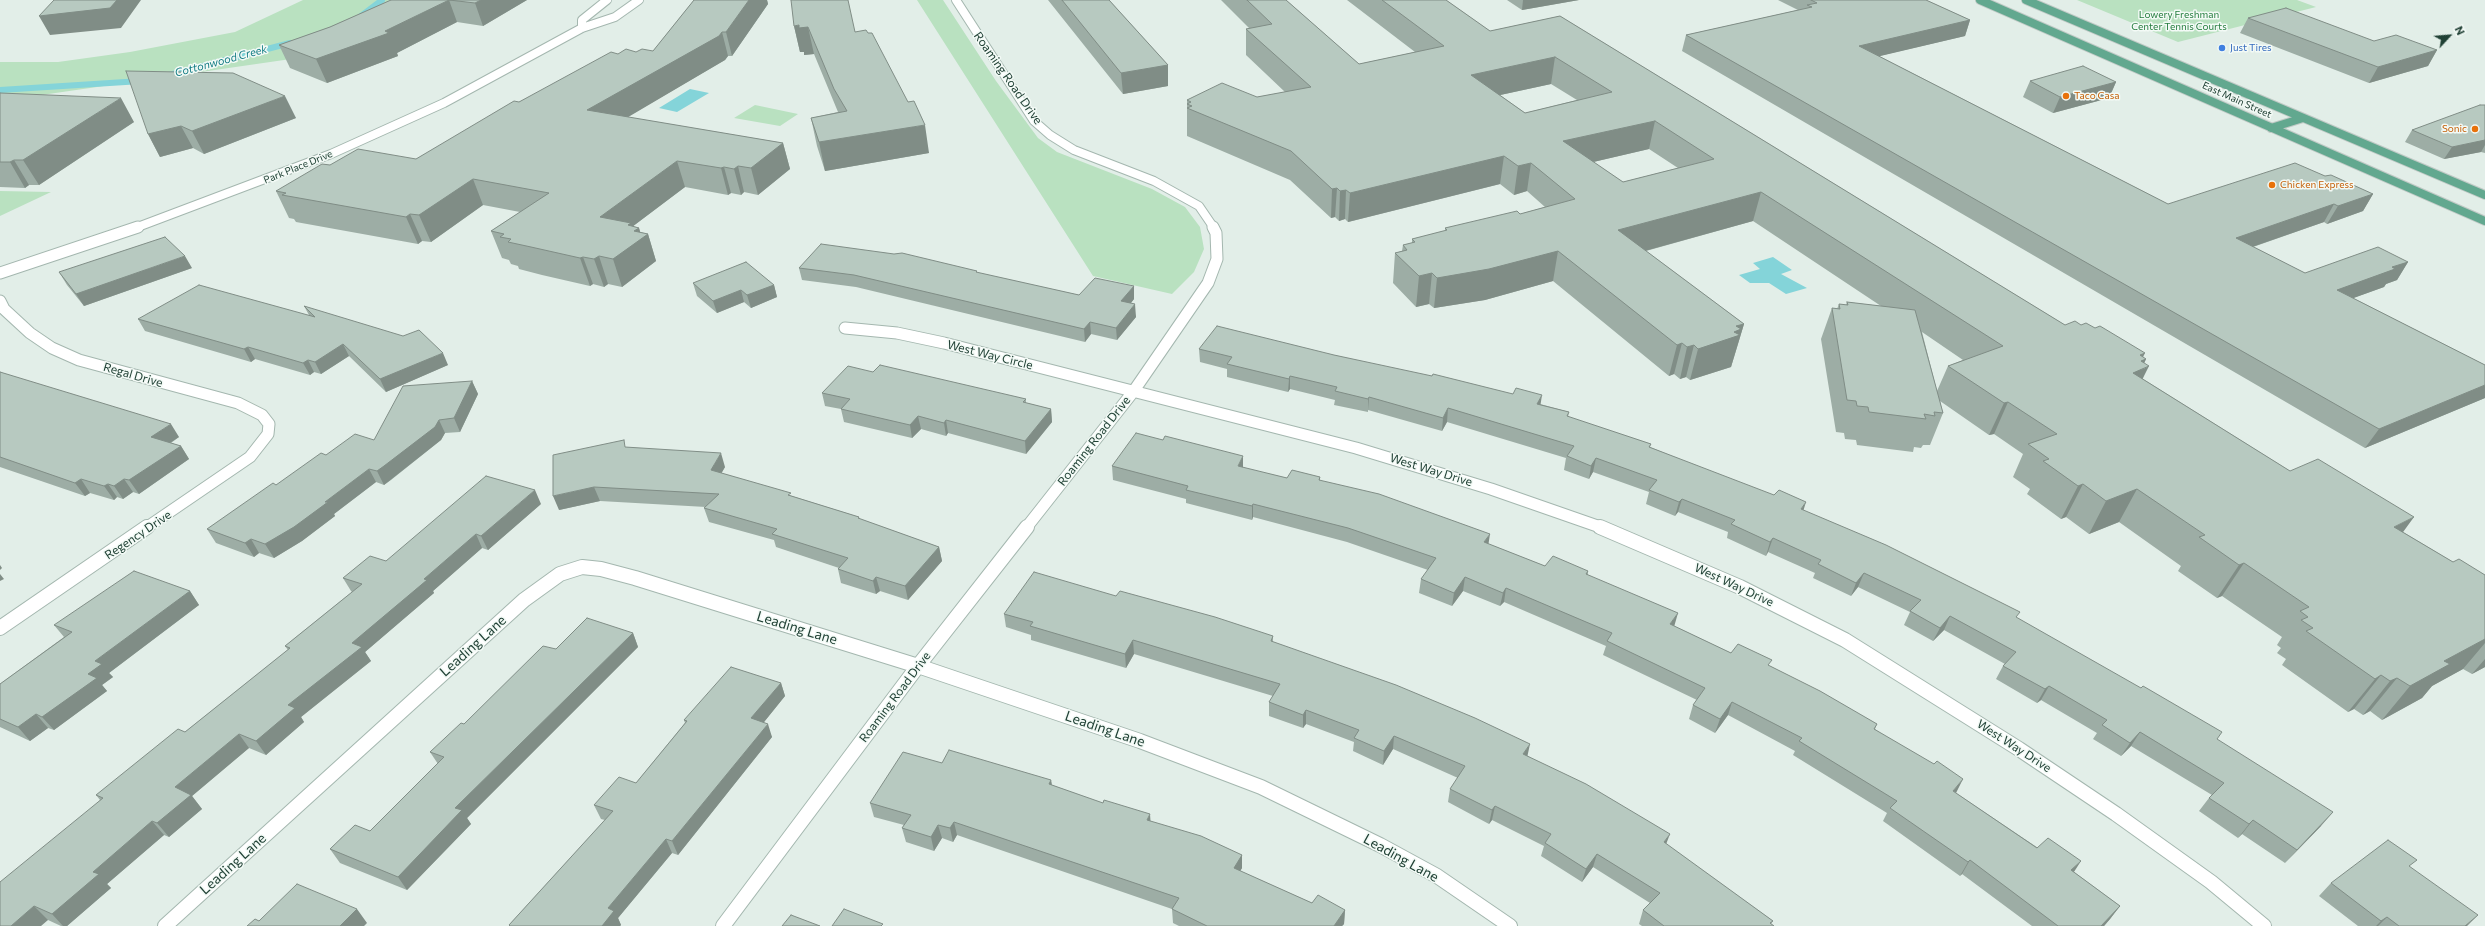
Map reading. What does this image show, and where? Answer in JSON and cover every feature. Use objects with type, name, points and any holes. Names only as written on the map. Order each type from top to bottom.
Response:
[{"type":"main road","name":"East Main Street","points":[[1980,0],[2485,221]]},
{"type":"main road","name":"East Main Street","points":[[2026,0],[2485,196]]},
{"type":"main road","points":[[2271,128],[2303,118]]},
{"type":"street","points":[[582,28],[582,20],[607,0]]},
{"type":"street","name":"Park Place Drive","points":[[0,273],[180,213],[331,154],[444,103],[582,28],[615,17],[639,0]]},
{"type":"street","name":"Roaming Road Drive","points":[[723,926],[918,666],[1133,392],[1208,283],[1217,259],[1216,233],[1210,220],[1199,206],[1179,193],[1094,159],[1050,135],[1034,121],[956,0]]},
{"type":"street","name":"Regal Drive","points":[[0,301],[4,309],[30,332],[52,348],[79,360],[116,371],[238,403],[262,415],[269,424],[268,434]]},
{"type":"street","name":"West Way Circle","points":[[845,328],[897,333],[944,343],[1133,392]]},
{"type":"street","name":"West Way Drive","points":[[1133,392],[1356,448],[1491,488],[1569,515],[1648,546],[1740,587],[1845,640],[2019,749],[2211,882],[2264,926]]},
{"type":"street","name":"Regency Drive","points":[[0,628],[223,478],[250,458],[268,434]]},
{"type":"street","name":"Leading Lane","points":[[165,926],[524,600],[560,574],[582,567],[601,568],[918,666],[1140,741],[1261,787],[1380,845],[1437,876],[1510,926]]},
{"type":"green space","points":[[303,0],[425,0],[291,59],[0,101],[0,62],[58,62],[130,52],[235,32]]},
{"type":"green space","points":[[917,0],[943,0],[996,81],[1038,138],[1057,152],[1152,189],[1185,207],[1200,227],[1204,249],[1194,272],[1172,294],[1093,276]]},
{"type":"green space","name":"Lowery Freshman Center Tennis Courts","points":[[2077,0],[2297,0],[2316,7],[2178,42]]},
{"type":"green space","points":[[755,105],[798,114],[780,126],[734,118]]},
{"type":"green space","points":[[0,191],[51,192],[0,216]]},
{"type":"water","points":[[690,89],[709,93],[677,112],[659,108]]},
{"type":"water","points":[[1773,257],[1792,270],[1781,274],[1807,288],[1786,294],[1769,283],[1750,283],[1739,275],[1760,269],[1753,263]]},
{"type":"building","points":[[54,0],[117,0],[110,8],[39,16]]},
{"type":"building","points":[[391,0],[449,0],[385,31],[389,33],[316,59],[279,45],[330,27]]},
{"type":"building","points":[[449,0],[481,0],[475,3]]},
{"type":"building","points":[[694,0],[749,0],[726,32],[722,32],[719,36],[587,110],[783,143],[751,168],[738,166],[734,169],[724,167],[721,168],[677,161],[600,217],[631,223],[628,225],[639,228],[634,231],[648,234],[613,259],[599,256],[594,259],[583,257],[580,258],[508,242],[511,239],[500,237],[504,234],[491,231],[549,193],[473,179],[419,215],[410,214],[406,217],[282,195],[286,193],[276,191],[322,164],[330,165],[358,149],[416,159],[514,101],[519,102],[611,52],[618,54],[626,49],[636,52],[642,49],[653,51]]},
{"type":"building","points":[[791,0],[848,0],[855,32],[866,30],[868,33],[872,33],[908,102],[914,101],[925,125],[819,142],[811,118],[847,111],[834,89],[808,27],[799,28],[799,25],[794,26]]},
{"type":"building","points":[[1062,0],[1109,0],[1168,65],[1121,73]]},
{"type":"building","points":[[1247,0],[1286,0],[1359,64],[1444,46],[1382,0],[1446,0],[1490,31],[1560,16],[2065,325],[2075,321],[2081,325],[2086,323],[2095,328],[2100,326],[2145,353],[2140,355],[2146,359],[2141,361],[2149,366],[2133,373],[2290,471],[2318,459],[2414,517],[2394,527],[2453,562],[2459,559],[2485,575],[2485,639],[2444,661],[2450,664],[2410,686],[2397,678],[2390,681],[2381,675],[2375,679],[2306,631],[2313,628],[2301,620],[2308,617],[2300,611],[2309,607],[2244,563],[2239,565],[2199,537],[2205,535],[2137,489],[2106,501],[2083,484],[2078,486],[2043,461],[2049,459],[2028,444],[2057,434],[2008,402],[2004,403],[1948,366],[2003,346],[1761,192],[1618,230],[1744,324],[1736,326],[1741,329],[1734,332],[1740,335],[1698,349],[1694,345],[1687,347],[1682,343],[1677,345],[1558,251],[1489,269],[1437,278],[1432,273],[1419,276],[1395,253],[1407,250],[1403,245],[1415,242],[1412,239],[1447,230],[1445,228],[1517,211],[1520,214],[1575,199],[1531,163],[1518,166],[1504,156],[1350,193],[1346,190],[1340,191],[1337,188],[1332,189],[1291,151],[1187,108],[1192,106],[1187,104],[1191,102],[1187,100],[1222,83],[1257,97],[1311,87],[1246,29],[1272,24]],"holes":[[[1555,57],[1612,92],[1525,113],[1471,75]],[[1655,121],[1714,159],[1623,182],[1563,141]]]},
{"type":"building","points":[[1811,0],[1926,0],[1970,20],[1859,46],[2168,204],[2295,163],[2325,176],[2331,175],[2373,194],[2338,206],[2334,204],[2236,238],[2305,273],[2378,247],[2408,262],[2392,267],[2395,269],[2337,290],[2485,365],[2485,385],[2379,429],[1686,35],[1812,7],[1807,5],[1817,3]]},
{"type":"building","points":[[2286,8],[2374,41],[2396,35],[2437,50],[2378,67],[2248,18]]},
{"type":"building","points":[[2083,66],[2116,82],[2060,97],[2030,81]]},
{"type":"building","points":[[126,71],[233,73],[285,96],[192,131],[181,126],[148,134]]},
{"type":"building","points":[[0,93],[121,98],[23,160],[0,162]]},
{"type":"building","points":[[2480,105],[2485,105],[2485,140],[2452,147],[2412,130]]},
{"type":"building","points":[[165,237],[185,256],[76,294],[59,272]]},
{"type":"building","points":[[821,244],[894,254],[902,253],[977,271],[976,272],[1079,295],[1095,278],[1134,286],[1121,301],[1135,304],[1116,328],[1090,322],[1084,329],[854,275],[799,268]]},
{"type":"building","points":[[746,262],[774,285],[747,295],[741,290],[713,301],[693,283]]},
{"type":"building","points":[[199,285],[315,317],[304,306],[403,336],[419,330],[443,353],[380,379],[343,344],[315,362],[308,360],[303,363],[248,347],[244,349],[138,319]]},
{"type":"building","points":[[1847,302],[1915,310],[1943,413],[1934,412],[1935,416],[1924,414],[1926,419],[1869,412],[1868,407],[1857,406],[1856,401],[1847,400],[1832,308],[1840,309],[1839,304],[1848,305]]},
{"type":"building","points":[[1217,326],[1334,355],[1432,376],[1433,374],[1513,394],[1516,388],[1542,395],[1537,404],[1569,412],[1567,416],[1651,444],[1649,447],[1774,495],[1779,490],[1806,502],[1801,509],[1886,545],[2020,612],[2016,617],[2141,688],[2143,686],[2222,732],[2217,739],[2333,812],[2297,850],[2253,820],[2249,824],[2209,798],[2224,783],[2140,732],[2130,743],[2102,725],[2107,720],[2049,686],[2045,689],[2003,666],[2016,652],[1950,616],[1940,628],[1910,611],[1921,600],[1864,573],[1856,583],[1818,564],[1821,560],[1773,538],[1770,542],[1731,524],[1735,520],[1682,499],[1679,502],[1649,490],[1657,480],[1596,458],[1591,466],[1567,456],[1574,446],[1448,408],[1443,418],[1369,397],[1368,399],[1335,391],[1337,387],[1290,376],[1289,379],[1227,364],[1232,357],[1199,349]]},
{"type":"building","points":[[880,365],[1026,399],[1023,402],[1051,409],[1025,441],[946,420],[944,423],[918,416],[910,425],[841,409],[850,399],[822,393],[848,366],[873,372]]},
{"type":"building","points":[[0,372],[171,424],[151,437],[181,446],[129,480],[124,479],[114,486],[108,484],[104,486],[81,479],[75,483],[0,457]]},
{"type":"building","points":[[472,381],[454,418],[439,420],[435,427],[377,471],[369,469],[294,527],[265,544],[251,539],[245,543],[207,529],[273,483],[276,485],[321,453],[326,455],[355,434],[374,440],[403,386]]},
{"type":"building","points":[[1136,433],[1163,440],[1165,436],[1243,456],[1238,466],[1287,478],[1292,470],[1320,477],[1319,480],[1379,494],[1490,534],[1484,542],[1545,566],[1553,556],[1588,571],[1586,574],[1678,613],[1670,624],[1731,653],[1738,644],[1772,660],[1768,665],[1820,691],[1877,724],[1874,729],[1934,764],[1937,761],[1963,779],[1953,791],[2037,848],[2048,838],[2081,861],[2071,870],[2120,906],[2101,926],[2058,926],[1970,860],[1968,862],[1890,808],[1897,801],[1799,741],[1802,738],[1732,702],[1720,719],[1693,705],[1705,688],[1607,641],[1612,633],[1506,588],[1503,593],[1465,577],[1454,593],[1421,579],[1436,558],[1348,528],[1253,504],[1252,506],[1186,490],[1188,486],[1112,466]]},
{"type":"building","points":[[624,440],[625,447],[721,453],[711,470],[791,493],[788,495],[859,517],[858,518],[939,547],[905,586],[876,577],[873,581],[838,569],[848,558],[772,534],[777,529],[704,508],[719,494],[594,487],[553,496],[553,455]]},
{"type":"building","points":[[486,476],[535,490],[481,536],[476,534],[424,579],[427,580],[352,643],[362,647],[288,705],[295,708],[256,741],[239,734],[175,787],[191,795],[157,823],[152,821],[93,872],[99,874],[52,914],[34,906],[11,926],[0,926],[0,882],[103,798],[96,795],[178,729],[185,732],[290,648],[285,646],[362,584],[343,578],[370,556],[386,561]]},
{"type":"building","points":[[134,571],[190,591],[95,661],[102,664],[88,674],[97,678],[42,717],[36,714],[18,727],[0,719],[0,684],[72,632],[54,625]]},
{"type":"building","points":[[1034,572],[1116,596],[1120,591],[1215,617],[1273,636],[1271,641],[1396,685],[1475,718],[1530,744],[1523,754],[1586,784],[1670,834],[1664,842],[1773,921],[1770,923],[1774,926],[1664,926],[1643,910],[1660,893],[1597,854],[1586,869],[1545,843],[1551,834],[1495,806],[1492,810],[1450,789],[1465,766],[1394,736],[1384,751],[1354,738],[1359,730],[1306,710],[1303,715],[1269,702],[1280,684],[1133,640],[1125,654],[1030,626],[1033,622],[1004,614]]},
{"type":"building","points":[[587,618],[633,633],[455,808],[462,810],[398,877],[330,849],[355,825],[370,831],[444,757],[430,752],[461,723],[464,724],[543,646],[556,649]]},
{"type":"building","points":[[731,667],[781,683],[751,718],[768,724],[672,841],[666,839],[608,908],[614,911],[602,926],[510,926],[509,925],[613,811],[594,805],[619,777],[636,783],[687,721],[684,720]]},
{"type":"building","points":[[949,750],[1051,780],[1049,784],[1103,803],[1104,800],[1150,814],[1147,820],[1201,836],[1242,855],[1234,868],[1312,903],[1318,895],[1345,910],[1334,926],[1207,926],[1172,909],[1179,898],[954,822],[950,828],[938,825],[931,837],[902,828],[911,815],[870,803],[903,752],[942,763]]},
{"type":"building","points":[[2388,840],[2417,860],[2409,866],[2478,915],[2465,926],[2399,926],[2387,917],[2381,921],[2331,883]]},
{"type":"building","points":[[297,884],[357,909],[340,926],[247,926],[255,919],[259,921]]},
{"type":"building","points":[[844,909],[883,924],[881,926],[832,926]]},
{"type":"building","points":[[791,915],[820,926],[782,926]]},
{"type":"waterway","name":"Cottonwood Creek","points":[[361,16],[382,0]]},
{"type":"waterway","name":"Cottonwood Creek","points":[[169,75],[290,43]]},
{"type":"waterway","name":"Cottonwood Creek","points":[[0,90],[141,81]]},
{"type":"place","name":"Just Tires","points":[[2222,48]]},
{"type":"place","name":"Taco Casa","points":[[2066,96]]},
{"type":"place","name":"Sonic","points":[[2475,129]]},
{"type":"place","name":"Chicken Express","points":[[2272,185]]}]
